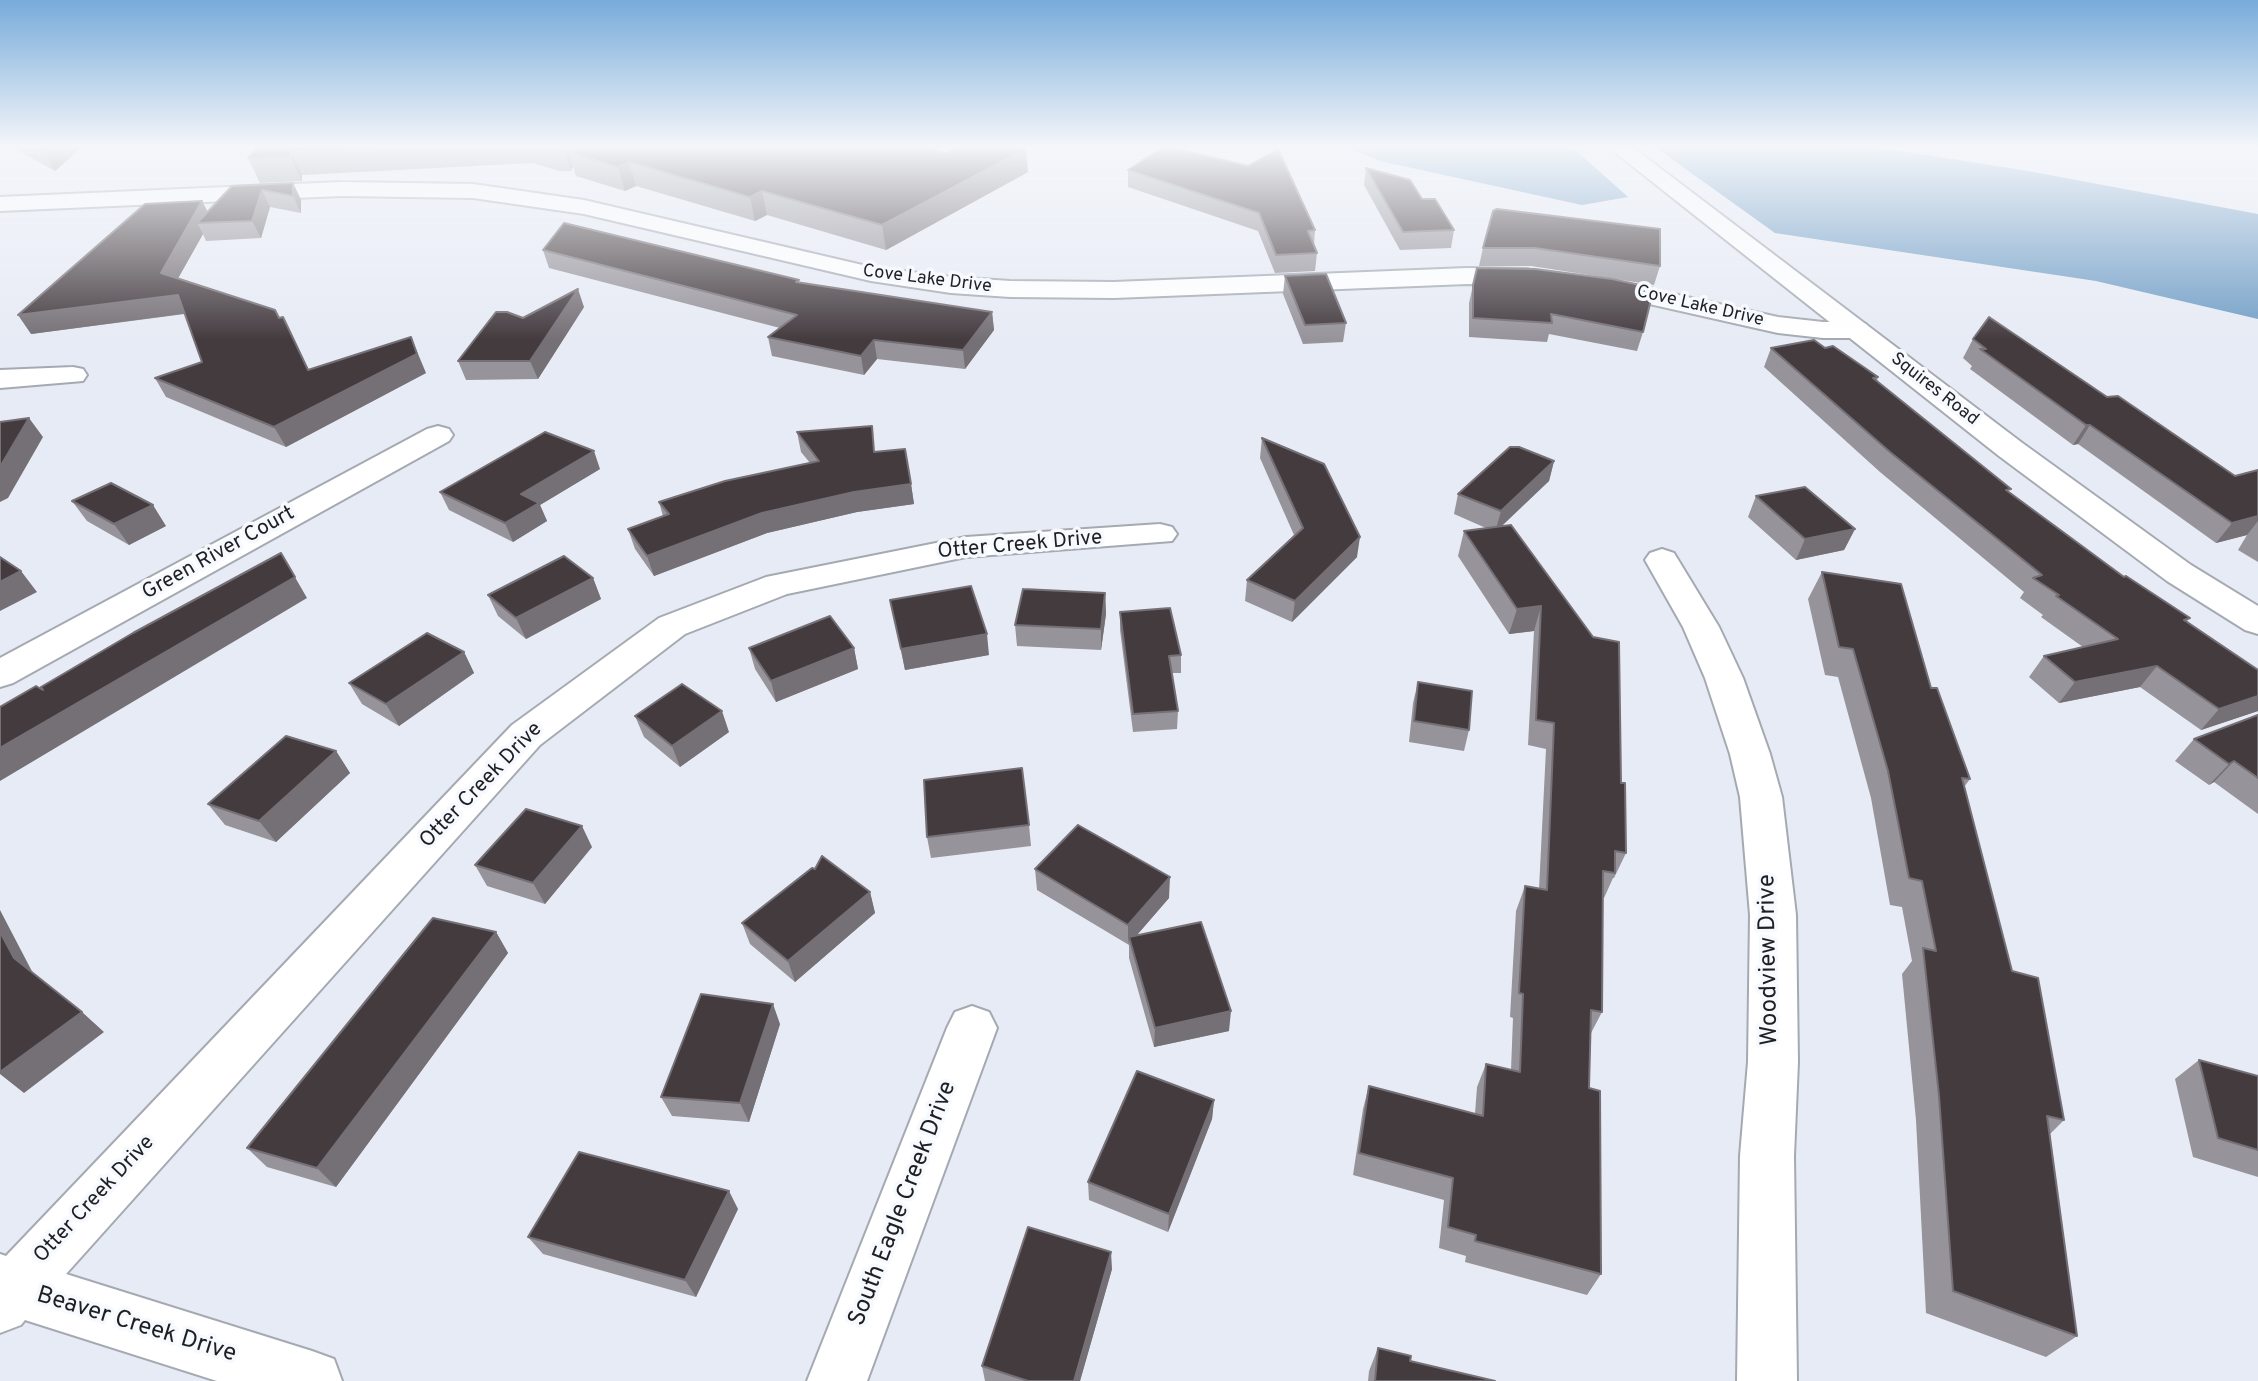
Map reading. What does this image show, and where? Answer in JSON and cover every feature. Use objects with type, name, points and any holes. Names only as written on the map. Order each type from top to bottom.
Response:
[{"type":"street","name":"Cove Lake Drive","points":[[603,210],[871,274],[951,285],[1010,289],[1114,290],[1467,276],[1544,279]]},
{"type":"street","name":"Squires Road","points":[[1701,210],[2010,449],[2179,573],[2258,622]]},
{"type":"street","name":"Cove Lake Drive","points":[[1582,283],[1778,325],[1823,330],[1857,330]]},
{"type":"street","points":[[0,379],[73,375]]},
{"type":"street","name":"Green River Court","points":[[0,674],[438,435]]},
{"type":"street","name":"Otter Creek Drive","points":[[5,1292],[526,735],[672,626],[778,585],[967,547],[1160,534]]},
{"type":"street","name":"Woodview Drive","points":[[1662,560],[1701,627],[1724,678],[1750,754],[1761,797],[1773,915],[1767,1381]]},
{"type":"street","name":"South Eagle Creek Drive","points":[[837,1381],[972,1028]]},
{"type":"street","name":"Beaver Creek Drive","points":[[5,1292],[313,1381]]},
{"type":"water","points":[[1744,210],[2239,210],[2258,214],[2258,319],[2096,281],[1775,233]]},
{"type":"building","points":[[138,210],[197,210],[161,273],[275,310],[279,318],[283,317],[308,370],[411,337],[417,354],[274,427],[155,378],[202,362],[178,295],[18,315]]},
{"type":"building","points":[[209,210],[255,210],[252,221],[197,223]]},
{"type":"building","points":[[831,210],[910,210],[882,225]]},
{"type":"building","points":[[1251,210],[1306,210],[1315,230],[1308,231],[1317,253],[1276,255],[1259,213]]},
{"type":"building","points":[[1391,210],[1442,210],[1454,230],[1403,232]]},
{"type":"building","points":[[1509,210],[1660,229],[1660,266],[1535,248],[1483,248],[1493,211]]},
{"type":"building","points":[[564,223],[799,280],[796,282],[992,312],[963,350],[874,340],[861,356],[768,337],[797,315],[543,250]]},
{"type":"building","points":[[1477,268],[1535,269],[1612,279],[1654,288],[1643,332],[1551,314],[1552,323],[1473,318],[1473,285]]},
{"type":"building","points":[[1326,274],[1346,323],[1305,325],[1285,276]]},
{"type":"building","points":[[578,289],[530,361],[458,361],[496,312],[507,312],[523,318]]},
{"type":"building","points":[[1989,317],[2107,397],[2118,396],[2235,476],[2258,470],[2258,516],[2232,523],[2090,425],[2086,425],[1980,349],[1986,349],[1973,339]]},
{"type":"building","points":[[1814,340],[1825,348],[1833,346],[1878,377],[1873,378],[2011,489],[2006,490],[2124,577],[2190,618],[2184,620],[2258,670],[2258,696],[2219,709],[2157,666],[2075,682],[2044,656],[2118,639],[2033,578],[2042,575],[1890,452],[1771,348]]},
{"type":"building","points":[[29,418],[0,467],[0,422]]},
{"type":"building","points":[[872,426],[874,452],[905,449],[911,484],[854,492],[762,513],[647,556],[628,529],[669,514],[659,502],[725,481],[819,461],[797,432]]},
{"type":"building","points":[[545,432],[594,451],[521,494],[539,503],[505,523],[440,492]]},
{"type":"building","points":[[1262,438],[1324,464],[1360,537],[1295,601],[1247,580],[1303,528]]},
{"type":"building","points":[[1510,447],[1519,447],[1554,461],[1501,511],[1458,494]]},
{"type":"building","points":[[111,483],[153,505],[114,524],[72,501]]},
{"type":"building","points":[[1805,487],[1855,529],[1805,539],[1756,496]]},
{"type":"building","points":[[1511,525],[1593,637],[1619,642],[1621,783],[1625,783],[1626,853],[1615,851],[1615,873],[1603,871],[1602,1012],[1591,1010],[1589,1088],[1600,1091],[1601,1274],[1475,1241],[1476,1235],[1448,1227],[1453,1178],[1359,1153],[1369,1086],[1483,1116],[1486,1064],[1520,1072],[1523,994],[1519,993],[1525,886],[1547,890],[1554,723],[1536,720],[1541,606],[1517,609],[1464,531]]},
{"type":"building","points":[[281,553],[295,577],[0,748],[0,707],[36,686],[43,690],[41,687],[133,633]]},
{"type":"building","points":[[564,556],[593,578],[516,618],[488,595]]},
{"type":"building","points":[[0,557],[21,571],[0,582]]},
{"type":"building","points":[[1822,572],[1901,584],[1931,688],[1937,688],[1970,779],[1962,778],[2012,971],[2038,978],[2064,1120],[2047,1116],[2077,1336],[1953,1291],[1939,1096],[1923,948],[1936,951],[1922,881],[1909,878],[1888,771],[1853,649],[1839,647]]},
{"type":"building","points":[[971,586],[987,634],[901,649],[890,600]]},
{"type":"building","points":[[1023,589],[1105,593],[1101,629],[1015,625]]},
{"type":"building","points":[[1170,608],[1181,655],[1169,656],[1178,711],[1133,714],[1120,612]]},
{"type":"building","points":[[830,616],[854,648],[771,681],[749,648]]},
{"type":"building","points":[[427,633],[464,652],[386,704],[349,683]]},
{"type":"building","points":[[1418,682],[1472,691],[1469,730],[1414,721]]},
{"type":"building","points":[[682,684],[722,711],[672,746],[635,716]]},
{"type":"building","points":[[2258,715],[2258,778],[2234,761],[2229,764],[2194,739]]},
{"type":"building","points":[[286,736],[336,751],[259,821],[208,804]]},
{"type":"building","points":[[1022,768],[1029,825],[927,837],[924,780]]},
{"type":"building","points":[[526,809],[582,826],[533,883],[475,865]]},
{"type":"building","points":[[1078,825],[1170,877],[1128,925],[1035,869]]},
{"type":"building","points":[[822,856],[870,892],[788,961],[742,923],[812,868],[815,869]]},
{"type":"building","points":[[433,918],[496,932],[317,1168],[247,1148]]},
{"type":"building","points":[[1201,922],[1231,1011],[1155,1028],[1129,937]]},
{"type":"building","points":[[0,932],[14,958],[82,1012],[0,1072]]},
{"type":"building","points":[[701,994],[773,1004],[740,1103],[661,1097]]},
{"type":"building","points":[[2199,1060],[2258,1076],[2258,1150],[2218,1138]]},
{"type":"building","points":[[1137,1071],[1214,1100],[1169,1214],[1088,1182]]},
{"type":"building","points":[[579,1152],[729,1191],[685,1280],[528,1237]]},
{"type":"building","points":[[1028,1227],[1111,1252],[1074,1381],[1028,1381],[982,1366]]},
{"type":"building","points":[[1378,1348],[1411,1356],[1410,1361],[1495,1381],[1375,1381]]}]
